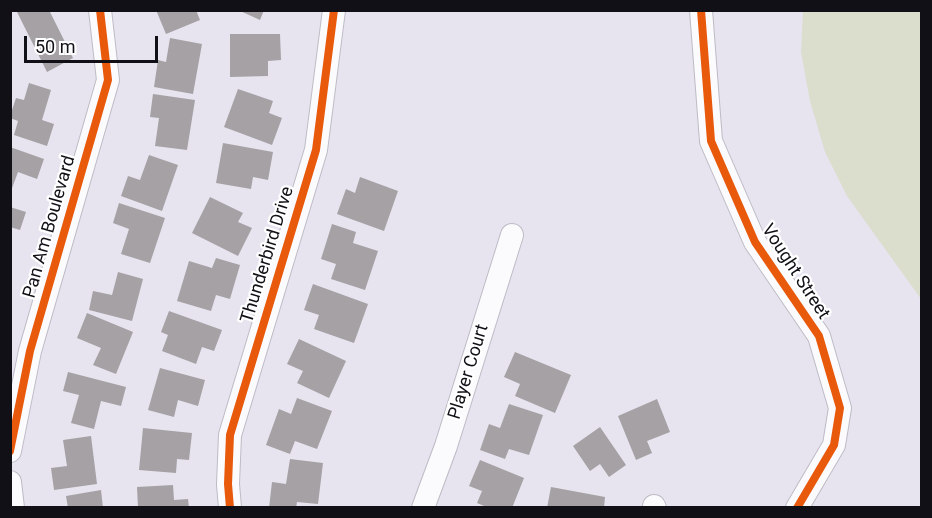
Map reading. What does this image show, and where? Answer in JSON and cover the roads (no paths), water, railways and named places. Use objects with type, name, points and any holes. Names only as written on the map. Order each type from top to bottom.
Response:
[{"type":"street","name":"Pan Am Boulevard","points":[[10,451],[20,348],[108,80],[100,10]]},
{"type":"street","name":"Thunderbird Drive","points":[[230,507],[228,484],[230,435],[316,150],[334,10]]},
{"type":"street","name":"Vought Street","points":[[701,10],[711,141],[755,243],[819,336],[840,408],[834,445],[797,507]]},
{"type":"street","name":"Player Court","points":[[423,507],[446,446],[512,235]]},
{"type":"street","points":[[10,482],[13,507]]}]
